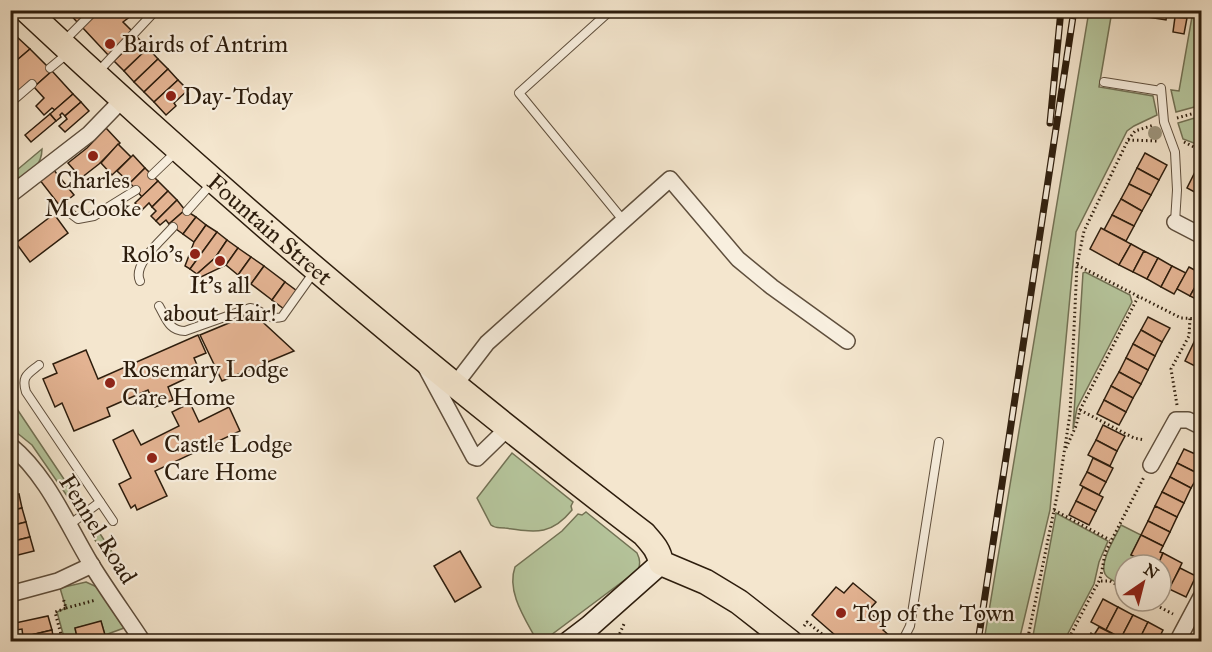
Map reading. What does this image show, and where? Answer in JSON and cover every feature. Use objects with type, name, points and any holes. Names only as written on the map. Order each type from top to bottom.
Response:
[{"type":"main road","name":"Fountain Street","points":[[26,10],[213,182],[315,270],[507,429],[644,534],[660,555],[661,563]]},
{"type":"main road","points":[[661,563],[706,582],[791,634]]},
{"type":"street","points":[[10,195],[89,134],[122,100]]},
{"type":"street","points":[[454,386],[487,343],[670,178],[738,259],[772,287],[847,341]]},
{"type":"street","points":[[1175,222],[1202,236]]},
{"type":"street","name":"Fountain Street","points":[[420,358],[474,457],[477,458],[507,429]]},
{"type":"street","points":[[1150,465],[1172,423],[1180,418],[1202,427]]},
{"type":"street","name":"Fennel Road","points":[[10,445],[23,455],[38,474],[92,565],[143,642]]},
{"type":"street","points":[[569,642],[661,563]]},
{"type":"street","points":[[10,594],[58,581],[92,565]]},
{"type":"street","points":[[1177,642],[1202,595]]},
{"type":"lane","points":[[50,69],[95,10]]},
{"type":"lane","points":[[95,75],[156,10]]},
{"type":"lane","points":[[611,10],[519,93],[623,220]]},
{"type":"lane","points":[[1104,82],[1161,90],[1164,122],[1175,152],[1177,190],[1175,222]]},
{"type":"lane","points":[[10,103],[32,84]]},
{"type":"lane","points":[[152,175],[178,150]]},
{"type":"lane","points":[[187,211],[213,182]]},
{"type":"lane","points":[[70,213],[78,219],[94,216],[136,190]]},
{"type":"lane","points":[[140,281],[138,275],[141,264],[173,227]]},
{"type":"lane","points":[[159,306],[171,328],[177,331],[185,331],[250,308],[256,309],[268,318],[282,317],[315,270]]},
{"type":"lane","points":[[39,365],[25,376],[23,383],[26,392],[113,521]]},
{"type":"lane","points":[[902,642],[912,616],[939,442]]},
{"type":"lane","points":[[69,525],[100,502]]},
{"type":"path","points":[[1026,642],[1054,510],[1070,414],[1077,265],[1084,231],[1135,130],[1202,111]]},
{"type":"path","points":[[1077,265],[1180,318],[1202,319]]},
{"type":"path","points":[[1064,453],[1076,426],[1080,410],[1138,297]]},
{"type":"path","points":[[1180,418],[1172,369],[1189,336],[1190,318]]},
{"type":"path","points":[[1080,410],[1134,438],[1162,444]]},
{"type":"path","points":[[1068,642],[1095,588],[1101,581],[1102,561],[1110,540],[1150,465]]},
{"type":"path","points":[[1054,510],[1110,540]]},
{"type":"path","points":[[1101,581],[1113,583]]},
{"type":"path","points":[[66,608],[112,596]]},
{"type":"path","points":[[55,612],[63,642]]},
{"type":"path","points":[[1171,613],[1188,622]]},
{"type":"path","points":[[791,634],[807,622],[833,642],[837,637]]},
{"type":"green space","points":[[1089,11],[1112,11],[1099,87],[1153,96],[1157,115],[1127,131],[1076,232],[1050,510],[1019,641],[984,641]]},
{"type":"green space","points":[[1193,11],[1201,11],[1201,104],[1176,112],[1171,90],[1179,91]]},
{"type":"green space","points":[[1201,116],[1199,145],[1183,139],[1178,123]]},
{"type":"green space","points":[[42,149],[36,167],[27,177],[11,188],[11,175]]},
{"type":"green space","points":[[1083,273],[1130,295],[1132,302],[1077,408],[1073,429]]},
{"type":"green space","points":[[11,400],[82,506],[74,506],[32,445],[11,428]]},
{"type":"green space","points":[[512,453],[573,502],[572,510],[557,524],[534,531],[491,525],[477,498]]},
{"type":"green space","points":[[586,512],[637,553],[639,568],[543,641],[537,641],[515,596],[513,576],[515,567],[562,531],[578,514],[582,515]]},
{"type":"green space","points":[[1056,513],[1108,541],[1099,562],[1094,584],[1064,641],[1032,641]]},
{"type":"green space","points":[[91,520],[112,552],[107,555],[103,553],[87,527],[87,522]]},
{"type":"green space","points":[[1121,525],[1141,535],[1132,553],[1113,553],[1113,580],[1105,574],[1104,569],[1112,542]]},
{"type":"green space","points":[[86,582],[97,587],[124,628],[105,635],[101,622],[75,628],[78,641],[65,641],[57,612],[66,608],[60,588]]},
{"type":"building","points":[[66,10],[89,10],[77,22]]},
{"type":"building","name":"Bairds of Antrim","points":[[100,10],[139,10],[123,22],[133,32],[109,56],[82,27]]},
{"type":"building","points":[[1135,10],[1168,10],[1166,20],[1134,15]]},
{"type":"building","points":[[1175,17],[1187,18],[1184,34],[1173,32]]},
{"type":"building","points":[[16,36],[30,49],[10,66],[10,40]]},
{"type":"building","points":[[138,38],[148,48],[124,71],[114,61]]},
{"type":"building","points":[[148,48],[158,59],[134,82],[124,71]]},
{"type":"building","points":[[30,49],[52,71],[34,87],[10,100],[10,66]]},
{"type":"building","points":[[158,59],[168,69],[144,92],[134,82]]},
{"type":"building","points":[[168,69],[178,80],[154,102],[144,92]]},
{"type":"building","points":[[52,71],[73,94],[55,110],[52,108],[44,115],[36,106],[44,98],[34,87]]},
{"type":"building","name":"Day-Today","points":[[178,80],[188,90],[174,103],[176,106],[166,115],[154,102]]},
{"type":"building","points":[[73,94],[81,102],[65,116],[62,113],[56,121],[50,114]]},
{"type":"building","points":[[81,102],[89,111],[65,132],[59,126],[67,119],[65,116]]},
{"type":"building","points":[[50,114],[56,121],[31,142],[25,135]]},
{"type":"building","name":"Charles McCooke","points":[[106,128],[120,143],[81,178],[68,163],[87,148]]},
{"type":"building","points":[[118,144],[131,157],[112,175],[101,163]]},
{"type":"building","points":[[1145,153],[1167,165],[1159,180],[1137,168]]},
{"type":"building","points":[[133,155],[145,168],[130,183],[117,171]]},
{"type":"building","points":[[1198,166],[1202,168],[1202,196],[1187,188]]},
{"type":"building","points":[[145,168],[158,181],[142,197],[130,183]]},
{"type":"building","points":[[1137,168],[1159,180],[1151,195],[1129,184]]},
{"type":"building","points":[[53,169],[74,195],[60,206],[39,179]]},
{"type":"building","points":[[158,181],[168,191],[152,207],[149,203],[142,210],[135,203]]},
{"type":"building","points":[[1129,184],[1151,195],[1142,211],[1121,199]]},
{"type":"building","points":[[168,191],[177,200],[156,221],[151,216],[156,211],[152,207]]},
{"type":"building","points":[[1121,199],[1142,211],[1134,226],[1112,215]]},
{"type":"building","points":[[177,200],[185,210],[169,224],[166,220],[160,225],[156,221]]},
{"type":"building","points":[[185,210],[196,217],[183,234],[169,224]]},
{"type":"building","points":[[54,214],[68,233],[30,262],[16,243]]},
{"type":"building","points":[[1112,215],[1134,226],[1126,241],[1104,230]]},
{"type":"building","points":[[196,217],[206,225],[194,242],[183,234]]},
{"type":"building","name":"Rolo's","points":[[206,225],[217,232],[190,269],[185,266],[194,242]]},
{"type":"building","points":[[1101,228],[1131,244],[1119,265],[1090,249]]},
{"type":"building","points":[[217,232],[227,240],[215,258],[197,274],[190,269]]},
{"type":"building","name":"It's all about Hair!","points":[[227,240],[238,248],[226,265],[201,277],[197,274],[215,258]]},
{"type":"building","points":[[1131,244],[1144,251],[1133,272],[1119,265]]},
{"type":"building","points":[[238,248],[251,257],[238,275],[226,265]]},
{"type":"building","points":[[1144,251],[1158,258],[1147,279],[1133,272]]},
{"type":"building","points":[[251,257],[264,266],[251,284],[238,275]]},
{"type":"building","points":[[1158,258],[1172,266],[1161,287],[1147,279]]},
{"type":"building","points":[[264,266],[285,282],[272,300],[251,284]]},
{"type":"building","points":[[1172,266],[1186,273],[1174,294],[1161,287]]},
{"type":"building","points":[[1189,267],[1202,274],[1190,296],[1177,289]]},
{"type":"building","points":[[1202,275],[1202,302],[1190,296]]},
{"type":"building","points":[[285,282],[297,291],[284,309],[272,300]]},
{"type":"building","points":[[253,313],[294,351],[222,381],[200,335]]},
{"type":"building","points":[[1148,317],[1170,328],[1162,342],[1141,330]]},
{"type":"building","points":[[1141,330],[1162,342],[1155,356],[1133,344]]},
{"type":"building","name":"Rosemary Lodge Care Home","points":[[198,335],[206,353],[194,358],[200,372],[168,387],[173,400],[155,407],[148,390],[107,408],[110,416],[74,431],[62,403],[55,407],[43,379],[57,373],[53,364],[86,350],[98,379]]},
{"type":"building","points":[[1195,340],[1202,343],[1202,364],[1199,368],[1185,361]]},
{"type":"building","points":[[1133,344],[1155,356],[1148,370],[1126,358]]},
{"type":"building","points":[[1126,358],[1148,370],[1141,384],[1119,372]]},
{"type":"building","points":[[1119,372],[1141,384],[1133,398],[1111,386]]},
{"type":"building","points":[[1111,386],[1133,398],[1126,412],[1104,400]]},
{"type":"building","points":[[1104,400],[1126,412],[1119,425],[1097,414]]},
{"type":"building","name":"Castle Lodge Care Home","points":[[190,403],[199,422],[229,407],[240,431],[155,471],[167,496],[137,510],[135,505],[131,508],[119,484],[131,478],[113,440],[133,430],[141,445],[179,426],[172,412]]},
{"type":"building","points":[[1103,425],[1125,436],[1117,451],[1096,440]]},
{"type":"building","points":[[1096,440],[1117,451],[1110,466],[1088,455]]},
{"type":"building","points":[[1184,449],[1202,457],[1202,468],[1199,474],[1177,463]]},
{"type":"building","points":[[1093,458],[1113,468],[1106,482],[1087,472]]},
{"type":"building","points":[[1177,463],[1199,474],[1191,488],[1170,477]]},
{"type":"building","points":[[1087,472],[1106,482],[1099,495],[1080,485]]},
{"type":"building","points":[[1170,477],[1191,488],[1184,503],[1162,492]]},
{"type":"building","points":[[1083,487],[1103,497],[1096,511],[1076,501]]},
{"type":"building","points":[[1162,492],[1184,503],[1177,517],[1155,506]]},
{"type":"building","points":[[19,494],[22,508],[10,511],[10,496]]},
{"type":"building","points":[[1076,501],[1096,511],[1089,525],[1069,515]]},
{"type":"building","points":[[1155,506],[1177,517],[1170,532],[1148,521]]},
{"type":"building","points":[[22,508],[26,522],[10,526],[10,511]]},
{"type":"building","points":[[1148,521],[1170,532],[1163,546],[1141,535]]},
{"type":"building","points":[[26,522],[30,537],[10,542],[10,526]]},
{"type":"building","points":[[1141,535],[1163,546],[1160,552],[1163,553],[1132,553]]},
{"type":"building","points":[[30,537],[34,551],[10,557],[10,542]]},
{"type":"building","points":[[460,551],[481,587],[455,602],[434,566]]},
{"type":"building","points":[[1173,558],[1182,563],[1173,582]]},
{"type":"building","points":[[1180,568],[1196,576],[1186,597],[1173,591],[1173,581]]},
{"type":"building","name":"Top of the Town","points":[[853,583],[876,602],[868,611],[886,627],[883,630],[892,638],[888,642],[843,642],[812,615],[836,587],[844,593]]},
{"type":"building","points":[[1103,599],[1113,604],[1113,613],[1115,613],[1106,630],[1091,622]]},
{"type":"building","points":[[1115,613],[1133,615],[1121,638],[1106,630]]},
{"type":"building","points":[[1133,615],[1148,622],[1138,642],[1127,642],[1121,638]]},
{"type":"building","points":[[48,616],[52,630],[23,637],[22,629],[16,630],[15,623]]},
{"type":"building","points":[[101,621],[107,642],[92,642],[91,639],[78,642],[75,628]]},
{"type":"building","points":[[1148,622],[1163,630],[1157,642],[1138,642]]},
{"type":"building","points":[[1099,627],[1113,634],[1110,642],[1094,635]]},
{"type":"building","points":[[52,630],[54,642],[19,642],[18,638]]},
{"type":"building","points":[[1091,633],[1094,635],[1107,642],[1087,642]]},
{"type":"railway","points":[[1050,123],[1061,10]]},
{"type":"railway","points":[[978,642],[1074,10]]},
{"type":"place","name":"Bairds of Antrim","points":[[110,44]]},
{"type":"place","name":"Day-Today","points":[[171,96]]},
{"type":"place","name":"Charles McCooke","points":[[93,156]]},
{"type":"place","name":"Rolo's","points":[[195,254]]},
{"type":"place","name":"It's all about Hair!","points":[[220,261]]},
{"type":"place","name":"Rosemary Lodge Care Home","points":[[110,383]]},
{"type":"place","name":"Castle Lodge Care Home","points":[[152,458]]},
{"type":"place","name":"Top of the Town","points":[[841,613]]}]
